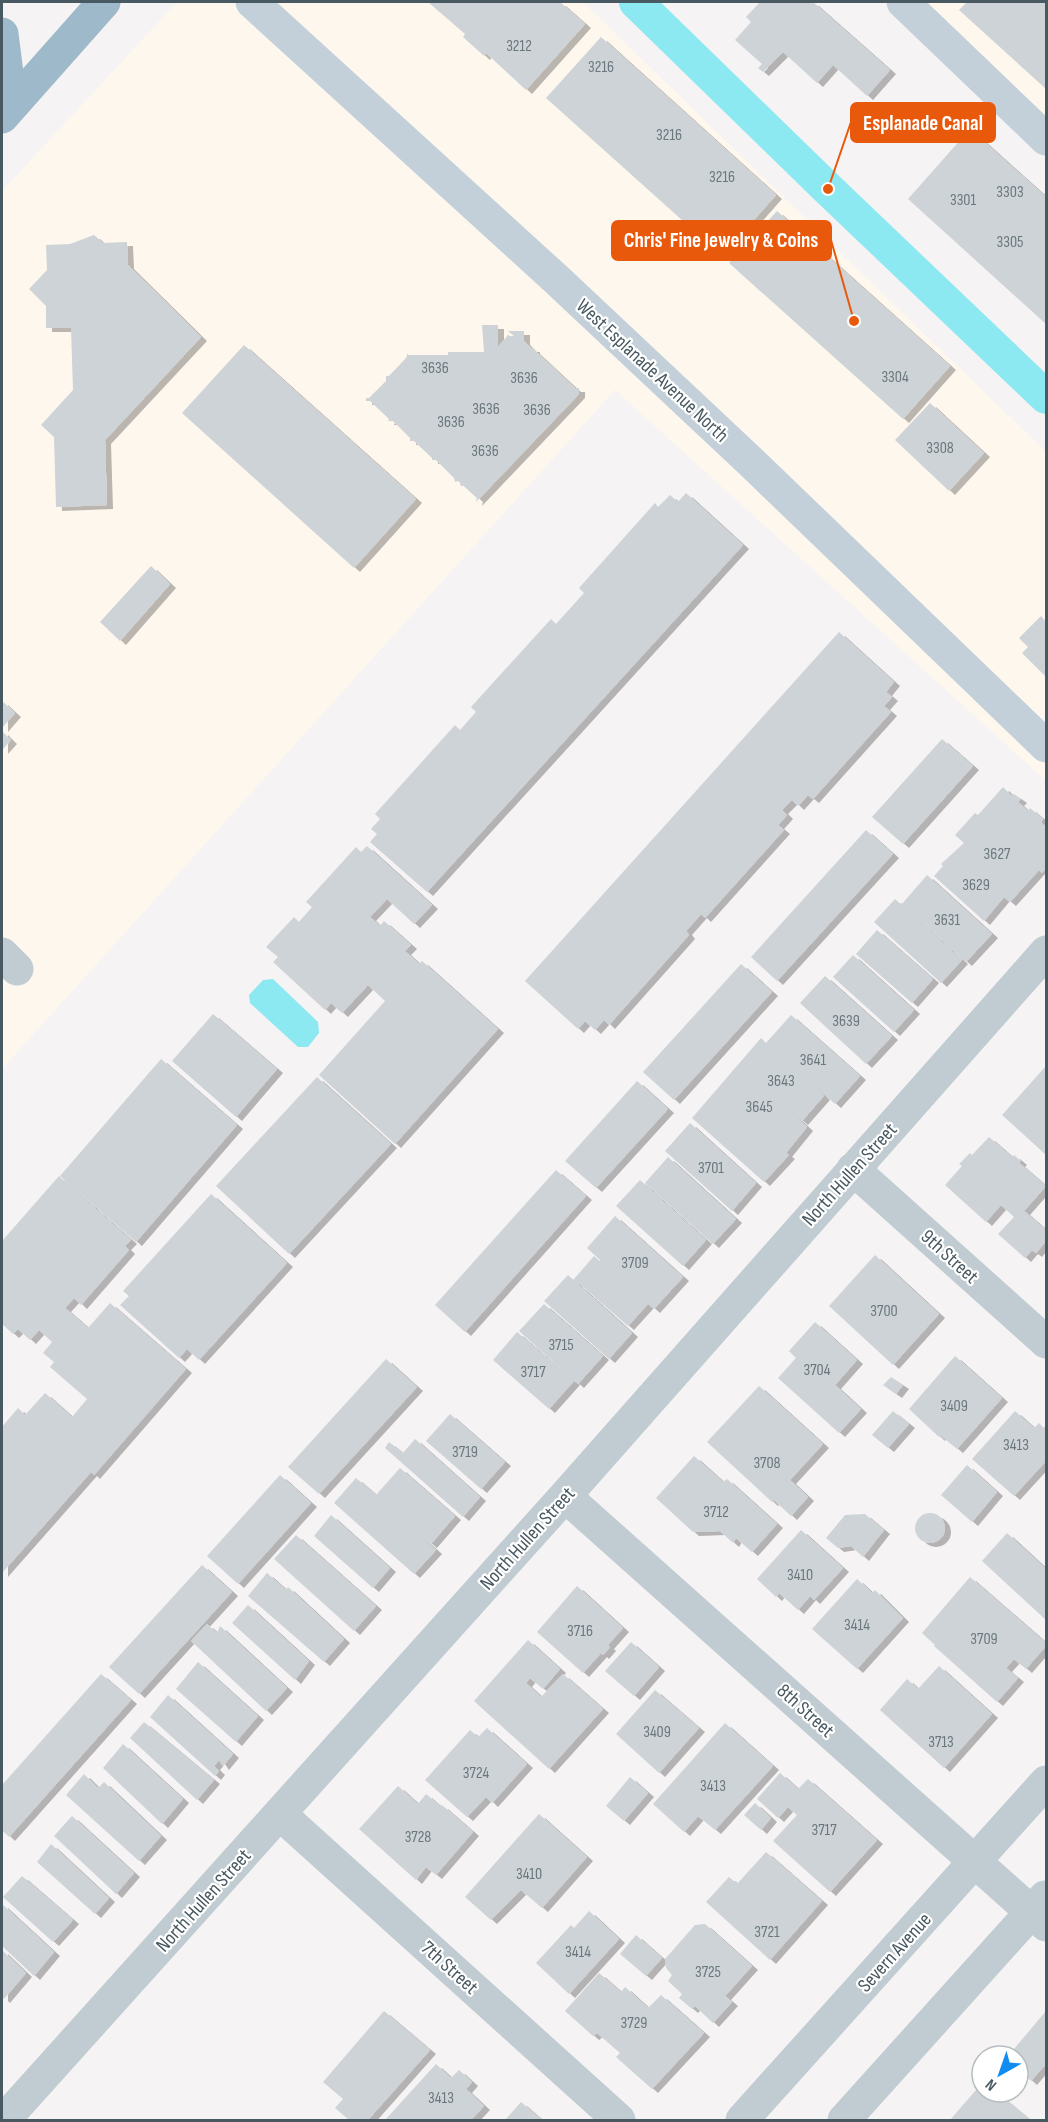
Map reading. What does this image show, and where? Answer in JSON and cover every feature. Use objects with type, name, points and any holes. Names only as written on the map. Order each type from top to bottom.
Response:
[{"type":"highway","points":[[6,111],[104,2]]},
{"type":"highway","points":[[2,34],[6,111]]},
{"type":"main road","name":"West Esplanade Avenue North","points":[[252,2],[556,279],[1047,746]]},
{"type":"main road","points":[[903,2],[1047,139]]},
{"type":"street","name":"North Hullen Street","points":[[4,2121],[565,1496],[1047,952]]},
{"type":"street","name":"9th Street","points":[[853,1169],[1047,1342]]},
{"type":"street","name":"8th Street","points":[[565,1496],[976,1861],[1042,1911]]},
{"type":"street","name":"Severn Avenue","points":[[742,2121],[1047,1782]]},
{"type":"street","name":"7th Street","points":[[280,1814],[619,2121]]},
{"type":"street","points":[[844,2121],[1042,1911]]},
{"type":"shaded area","points":[[177,2],[583,2],[1046,452],[1046,781],[615,390],[2,1069],[2,191]]},
{"type":"shaded area","points":[[925,2],[1046,2],[1046,116]]},
{"type":"water","points":[[273,979],[318,1022],[319,1033],[308,1047],[298,1047],[250,1003],[249,995],[263,980]]},
{"type":"building","points":[[428,2],[560,2],[585,24],[526,90],[486,53],[484,56],[463,37],[465,34]]},
{"type":"building","points":[[760,2],[813,2],[890,70],[867,96],[833,65],[817,83],[783,52],[763,72],[758,68],[762,64],[735,40],[751,22],[746,17]]},
{"type":"building","points":[[967,2],[1046,2],[1046,89],[959,10]]},
{"type":"building","points":[[601,37],[776,195],[722,256],[546,98]]},
{"type":"building","points":[[970,129],[1046,197],[1046,324],[908,199]]},
{"type":"building","points":[[777,211],[950,366],[903,419],[729,263]]},
{"type":"building","points":[[94,235],[103,243],[127,242],[128,265],[201,337],[105,440],[107,505],[56,507],[54,437],[41,425],[73,390],[71,328],[46,328],[46,306],[29,289],[47,270],[46,245],[70,244]]},
{"type":"building","points":[[482,325],[498,325],[498,347],[509,334],[509,336],[514,336],[508,331],[524,331],[524,341],[575,388],[579,388],[579,394],[476,502],[477,498],[458,481],[455,482],[454,478],[436,460],[432,460],[414,441],[410,441],[410,438],[393,421],[388,421],[389,419],[370,401],[366,401],[366,398],[369,398],[386,381],[386,376],[389,376],[408,353],[408,355],[448,355],[448,352],[484,352]]},
{"type":"building","points":[[244,345],[416,499],[354,568],[182,413]]},
{"type":"building","points":[[930,403],[984,453],[949,491],[895,440]]},
{"type":"building","points":[[686,493],[743,545],[427,892],[370,842],[377,834],[371,829],[380,819],[375,814],[455,725],[460,730],[476,712],[471,707],[551,619],[556,624],[584,593],[579,588],[655,503],[658,507],[670,495],[678,502]]},
{"type":"building","points":[[151,566],[170,584],[120,641],[100,622]]},
{"type":"building","points":[[1041,616],[1046,622],[1046,677],[1022,653],[1028,647],[1019,638]]},
{"type":"building","points":[[839,632],[894,682],[886,692],[892,697],[884,706],[891,712],[813,799],[808,795],[798,806],[792,800],[782,810],[787,815],[778,825],[784,830],[705,918],[701,914],[686,931],[689,935],[609,1025],[604,1020],[595,1030],[585,1021],[578,1029],[525,981]]},
{"type":"building","points":[[2,701],[15,713],[2,728]]},
{"type":"building","points":[[2,731],[11,740],[2,750]]},
{"type":"building","points":[[942,739],[973,766],[903,844],[872,817]]},
{"type":"building","points":[[1003,787],[1012,796],[1014,794],[1021,799],[1018,802],[1028,811],[1030,808],[1043,819],[1041,822],[1046,827],[1046,868],[1042,873],[1039,870],[1010,902],[1004,897],[984,921],[934,876],[943,866],[941,864],[964,843],[955,835],[975,813],[978,815]]},
{"type":"building","points":[[866,830],[893,854],[777,981],[751,957]]},
{"type":"building","points":[[367,846],[432,905],[414,924],[387,899],[370,917],[380,926],[384,921],[411,945],[405,951],[419,964],[422,961],[498,1029],[395,1144],[319,1075],[385,1001],[368,985],[342,1013],[331,1003],[325,1010],[273,962],[278,957],[266,947],[294,917],[299,922],[312,907],[306,902],[356,847],[361,852]]},
{"type":"building","points":[[927,875],[992,934],[966,962],[902,904]]},
{"type":"building","points":[[895,899],[962,960],[941,983],[874,922]]},
{"type":"building","points":[[877,930],[933,979],[912,1003],[856,954]]},
{"type":"building","points":[[853,955],[914,1010],[894,1032],[833,977]]},
{"type":"building","points":[[741,964],[772,992],[674,1100],[643,1072]]},
{"type":"building","points":[[825,976],[892,1036],[866,1064],[800,1003]]},
{"type":"building","points":[[213,1014],[277,1069],[236,1117],[172,1061]]},
{"type":"building","points":[[791,1015],[860,1076],[835,1104],[817,1088],[824,1096],[802,1121],[776,1097],[807,1127],[786,1153],[789,1155],[764,1182],[692,1118],[761,1038],[766,1043]]},
{"type":"building","points":[[161,1059],[237,1125],[136,1242],[60,1176]]},
{"type":"building","points":[[1046,1066],[1046,1155],[1002,1115]]},
{"type":"building","points":[[317,1077],[391,1144],[289,1254],[216,1186]]},
{"type":"building","points":[[637,1081],[668,1109],[596,1188],[565,1161]]},
{"type":"building","points":[[690,1123],[756,1183],[732,1211],[665,1151]]},
{"type":"building","points":[[989,1137],[1012,1157],[1014,1155],[1021,1161],[1019,1163],[1046,1186],[1024,1211],[1046,1230],[1046,1241],[1036,1253],[1032,1250],[1025,1258],[998,1234],[1014,1217],[1001,1205],[986,1222],[945,1185],[962,1166],[959,1164],[970,1153],[972,1155]]},
{"type":"building","points":[[668,1157],[736,1219],[713,1244],[645,1183]]},
{"type":"building","points":[[556,1170],[586,1196],[465,1332],[435,1305]]},
{"type":"building","points":[[59,1176],[131,1240],[125,1246],[129,1250],[81,1305],[74,1298],[65,1308],[88,1328],[110,1303],[186,1369],[94,1475],[91,1472],[2,1573],[2,1427],[18,1408],[25,1415],[45,1393],[72,1417],[87,1399],[50,1367],[54,1362],[43,1353],[52,1342],[39,1330],[30,1340],[18,1329],[13,1334],[2,1324],[2,1241]]},
{"type":"building","points":[[640,1180],[706,1240],[683,1266],[616,1206]]},
{"type":"building","points":[[211,1194],[287,1263],[199,1360],[187,1349],[179,1358],[120,1305],[129,1296],[123,1291]]},
{"type":"building","points":[[615,1216],[683,1277],[654,1309],[587,1248]]},
{"type":"building","points":[[875,1255],[939,1314],[893,1365],[829,1306]]},
{"type":"building","points":[[594,1256],[648,1304],[628,1326],[574,1279]]},
{"type":"building","points":[[568,1275],[632,1333],[609,1359],[544,1301]]},
{"type":"building","points":[[544,1304],[603,1356],[578,1384],[519,1331]]},
{"type":"building","points":[[815,1322],[857,1360],[835,1385],[861,1409],[839,1433],[778,1378],[796,1358],[789,1351]]},
{"type":"building","points":[[517,1332],[574,1381],[549,1409],[493,1360]]},
{"type":"building","points":[[955,1356],[1002,1398],[957,1449],[940,1435],[939,1437],[909,1409]]},
{"type":"building","points":[[386,1359],[417,1387],[319,1494],[288,1467]]},
{"type":"building","points":[[891,1377],[903,1385],[896,1394],[883,1385]]},
{"type":"building","points":[[759,1386],[823,1444],[790,1480],[808,1497],[791,1516],[774,1500],[772,1502],[707,1442]]},
{"type":"building","points":[[893,1411],[909,1424],[888,1448],[872,1435]]},
{"type":"building","points":[[1015,1411],[1034,1428],[1039,1423],[1046,1430],[1046,1461],[1014,1496],[972,1459]]},
{"type":"building","points":[[450,1414],[505,1462],[481,1489],[426,1441]]},
{"type":"building","points":[[415,1439],[480,1497],[463,1517],[385,1448],[389,1442],[403,1453]]},
{"type":"building","points":[[694,1456],[723,1482],[727,1479],[777,1524],[752,1552],[736,1538],[733,1543],[720,1531],[693,1532],[656,1498]]},
{"type":"building","points":[[967,1465],[997,1492],[972,1522],[941,1495]]},
{"type":"building","points":[[400,1468],[455,1516],[431,1544],[401,1518],[436,1550],[414,1574],[334,1503],[356,1478],[376,1495]]},
{"type":"building","points":[[280,1475],[311,1503],[238,1584],[207,1556]]},
{"type":"building","points":[[930,1513],[941,1517],[945,1528],[941,1539],[930,1543],[919,1539],[915,1528],[919,1517]]},
{"type":"building","points":[[865,1514],[884,1530],[863,1557],[851,1546],[838,1548],[826,1538],[845,1515]]},
{"type":"building","points":[[331,1515],[390,1568],[373,1588],[314,1536]]},
{"type":"building","points":[[801,1530],[843,1568],[814,1600],[810,1596],[798,1610],[779,1593],[776,1597],[757,1579]]},
{"type":"building","points":[[1007,1533],[1046,1569],[1046,1620],[982,1561]]},
{"type":"building","points":[[296,1535],[376,1606],[354,1631],[274,1559]]},
{"type":"building","points":[[202,1565],[232,1592],[139,1694],[109,1667]]},
{"type":"building","points":[[267,1573],[286,1590],[288,1587],[344,1639],[324,1662],[248,1596]]},
{"type":"building","points":[[970,1577],[1046,1643],[1046,1646],[1026,1669],[1014,1659],[1006,1668],[1018,1678],[997,1702],[922,1633]]},
{"type":"building","points":[[857,1579],[872,1593],[875,1590],[903,1618],[857,1669],[812,1629]]},
{"type":"building","points":[[577,1586],[623,1628],[608,1645],[610,1647],[603,1655],[601,1653],[583,1673],[537,1632]]},
{"type":"building","points":[[248,1605],[309,1661],[295,1680],[232,1623]]},
{"type":"building","points":[[207,1624],[217,1633],[220,1626],[287,1688],[266,1711],[191,1641]]},
{"type":"building","points":[[528,1640],[560,1669],[543,1689],[530,1678],[526,1683],[541,1697],[563,1674],[603,1709],[549,1769],[474,1701]]},
{"type":"building","points":[[631,1642],[659,1667],[634,1696],[605,1671]]},
{"type":"building","points":[[198,1662],[258,1716],[236,1742],[176,1689]]},
{"type":"building","points":[[939,1666],[992,1714],[944,1768],[880,1710],[907,1679],[918,1689]]},
{"type":"building","points":[[101,1674],[131,1700],[9,1837],[2,1830],[2,1785]]},
{"type":"building","points":[[655,1690],[699,1728],[659,1773],[616,1734]]},
{"type":"building","points":[[168,1695],[233,1754],[223,1766],[219,1760],[214,1766],[219,1771],[215,1776],[150,1717]]},
{"type":"building","points":[[144,1722],[214,1780],[197,1800],[130,1738]]},
{"type":"building","points":[[725,1723],[773,1766],[715,1830],[698,1816],[684,1832],[653,1804]]},
{"type":"building","points":[[487,1728],[527,1764],[492,1803],[486,1797],[467,1817],[425,1780],[470,1730],[478,1737]]},
{"type":"building","points":[[123,1744],[183,1799],[162,1824],[103,1768]]},
{"type":"building","points":[[780,1773],[798,1789],[808,1779],[877,1840],[830,1892],[773,1841],[797,1815],[788,1807],[778,1818],[757,1799]]},
{"type":"building","points":[[84,1774],[98,1788],[104,1782],[161,1836],[139,1861],[66,1795]]},
{"type":"building","points":[[630,1777],[648,1793],[624,1821],[606,1806]]},
{"type":"building","points":[[398,1786],[418,1804],[426,1794],[473,1832],[436,1875],[426,1867],[416,1880],[359,1829]]},
{"type":"building","points":[[755,1803],[771,1818],[761,1830],[744,1815]]},
{"type":"building","points":[[539,1814],[587,1857],[542,1908],[521,1890],[491,1920],[465,1897]]},
{"type":"building","points":[[72,1816],[134,1873],[116,1894],[54,1836]]},
{"type":"building","points":[[51,1844],[109,1898],[95,1914],[37,1862]]},
{"type":"building","points":[[766,1852],[822,1901],[770,1960],[706,1902],[729,1877],[737,1884]]},
{"type":"building","points":[[22,1876],[73,1920],[53,1942],[3,1897]]},
{"type":"building","points":[[2,1904],[54,1952],[34,1976],[2,1946]]},
{"type":"building","points":[[589,1911],[619,1939],[569,1994],[536,1963],[571,1925],[574,1928]]},
{"type":"building","points":[[705,1924],[752,1966],[725,1996],[732,2002],[713,2023],[695,2006],[692,2009],[679,1998],[682,1994],[668,1981],[672,1975],[666,1968],[665,1959],[695,1925]]},
{"type":"building","points":[[636,1935],[662,1958],[646,1976],[620,1954]]},
{"type":"building","points":[[2,1950],[26,1973],[4,1999],[2,1997]]},
{"type":"building","points":[[599,1973],[621,1992],[625,1987],[648,2008],[661,1995],[704,2033],[652,2089],[616,2057],[620,2053],[597,2033],[593,2036],[565,2011]]},
{"type":"building","points":[[384,2011],[430,2050],[368,2120],[349,2120],[335,2108],[343,2099],[323,2082]]},
{"type":"building","points":[[1046,2011],[1046,2068],[1044,2066],[1031,2081],[1030,2044],[1018,2044]]},
{"type":"building","points":[[436,2064],[451,2078],[459,2070],[472,2082],[466,2089],[484,2106],[471,2120],[385,2120]]},
{"type":"building","points":[[970,2097],[970,2104],[1011,2104],[1030,2120],[950,2120]]},
{"type":"building","points":[[521,2102],[542,2120],[505,2120]]},
{"type":"waterway","points":[[636,2],[1046,397]]},
{"type":"place","name":"Esplanade Canal","points":[[828,189]]},
{"type":"place","name":"Chris' Fine Jewelry & Coins","points":[[854,321]]}]
